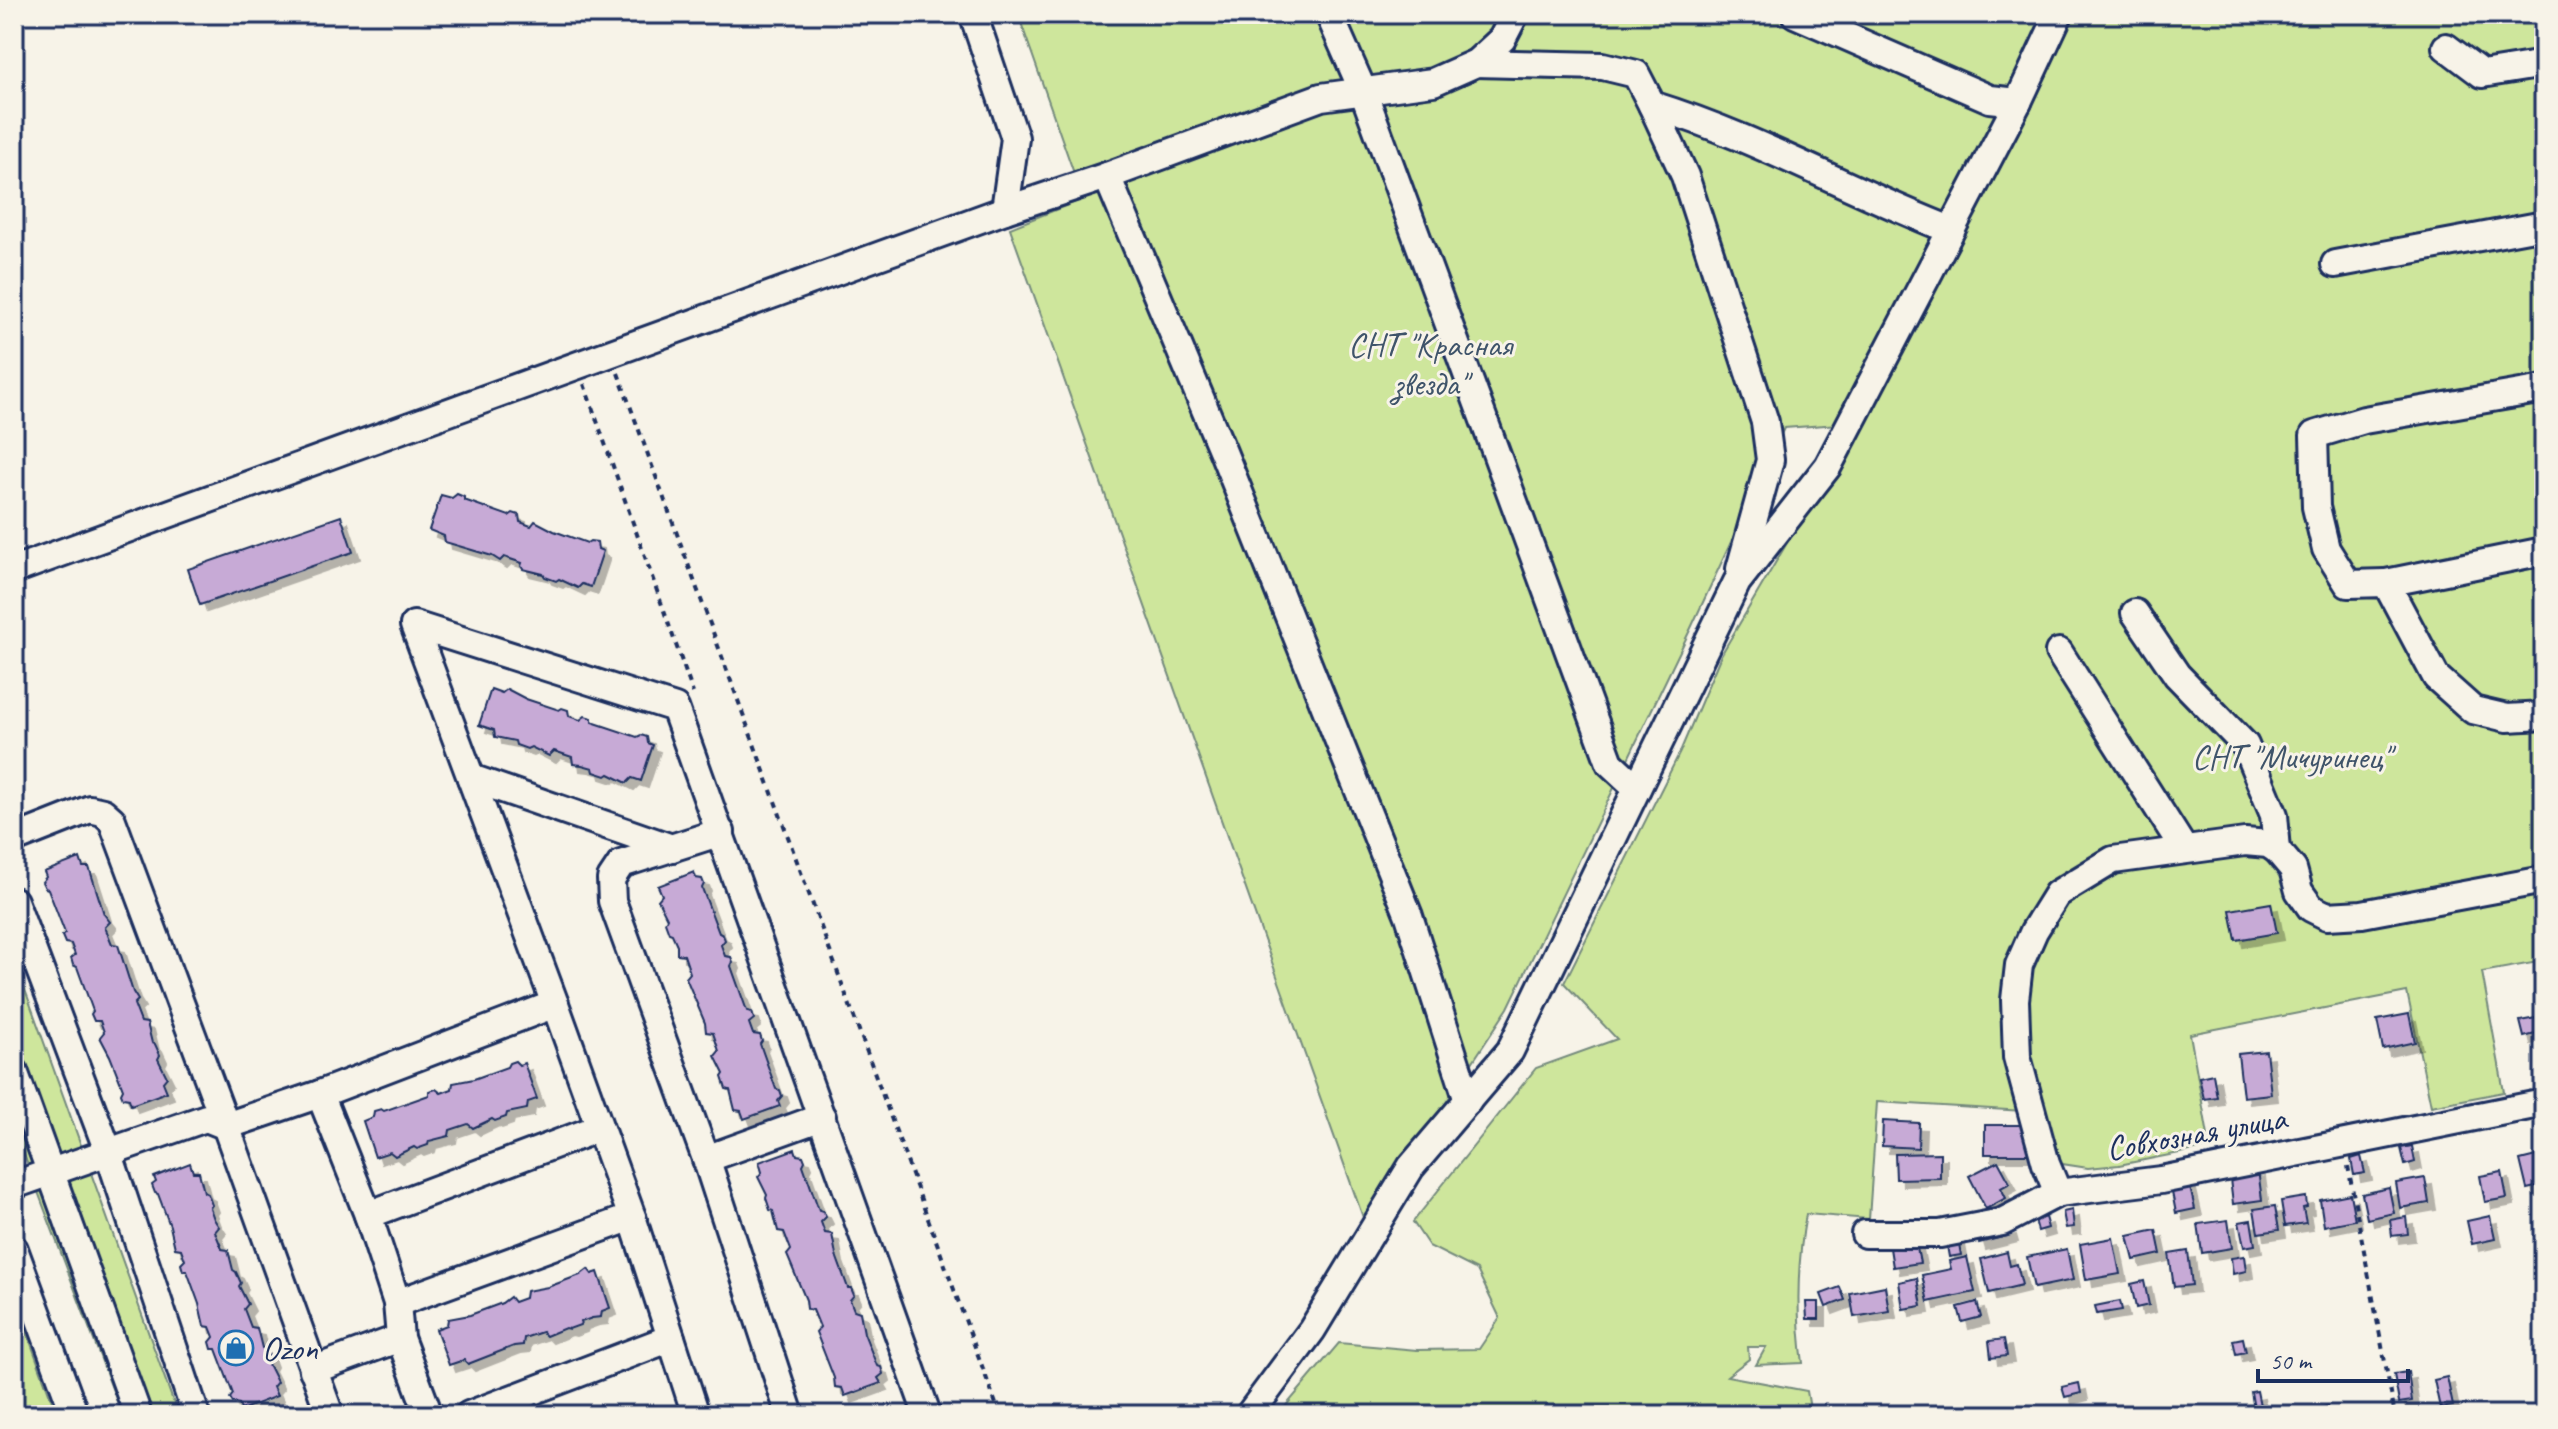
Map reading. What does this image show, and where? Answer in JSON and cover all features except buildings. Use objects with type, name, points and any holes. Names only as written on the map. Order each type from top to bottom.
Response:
[{"type":"street","points":[[973,14],[1015,138],[1005,210]]},
{"type":"street","points":[[1329,14],[1363,91],[1610,763],[1637,788]]},
{"type":"street","points":[[14,570],[1321,97],[1433,82],[1476,63],[1502,39],[1515,14]]},
{"type":"street","points":[[1795,14],[1990,99],[2018,102]]},
{"type":"street","points":[[1737,582],[1828,466],[2018,102],[2055,15]]},
{"type":"street","points":[[2446,47],[2482,74],[2544,64]]},
{"type":"street","points":[[1249,1415],[1312,1330],[1411,1167],[1510,1051],[1737,582],[1770,460],[1765,422],[1685,176],[1636,74],[1603,66],[1476,63]]},
{"type":"street","points":[[1652,105],[1759,143],[1909,214],[1951,230]]},
{"type":"street","points":[[1107,176],[1223,452],[1409,916],[1468,1101]]},
{"type":"street","points":[[2335,264],[2544,225]]},
{"type":"street","points":[[2544,389],[2364,420],[2314,435],[2316,507],[2326,549],[2348,584],[2386,583],[2544,551]]},
{"type":"street","points":[[2386,583],[2436,677],[2473,710],[2507,718],[2544,716]]},
{"type":"street","points":[[2135,613],[2177,675],[2245,745],[2274,815],[2277,850]]},
{"type":"street","points":[[696,1415],[632,1217],[414,625],[675,708],[925,1408],[922,1415]]},
{"type":"street","points":[[2059,652],[2184,849]]},
{"type":"street","points":[[471,778],[672,848]]},
{"type":"street","points":[[14,839],[90,809],[103,812],[112,820],[330,1415]]},
{"type":"street","points":[[721,832],[621,864],[611,879],[612,901],[706,1159],[790,1415]]},
{"type":"street","points":[[2058,1193],[2046,1164],[2017,1057],[2015,1000],[2019,965],[2034,931],[2057,894],[2113,860],[2245,842],[2268,844],[2277,850],[2293,869],[2299,891],[2311,908],[2327,916],[2362,914],[2544,880]]},
{"type":"street","points":[[14,901],[108,1151],[196,1415]]},
{"type":"street","points":[[14,1185],[206,1118],[226,1126],[320,1094],[555,1004]]},
{"type":"street","points":[[14,1071],[138,1415]]},
{"type":"street","points":[[320,1094],[368,1215],[397,1303],[400,1338],[429,1415]]},
{"type":"street","name":"Совхозная улица","points":[[1865,1234],[1940,1234],[2002,1222],[2058,1193],[2161,1180],[2544,1103]]},
{"type":"street","points":[[706,1159],[822,1117]]},
{"type":"street","points":[[368,1215],[599,1128]]},
{"type":"street","points":[[397,1303],[632,1217]]},
{"type":"street","points":[[14,1249],[75,1415]]},
{"type":"street","points":[[313,1370],[400,1338]]},
{"type":"street","points":[[469,1415],[671,1338]]},
{"type":"path","points":[[610,352],[1000,1415]]},
{"type":"path","points":[[2343,1144],[2395,1415]]},
{"type":"green space","name":"СНТ \"Красная звезда\"","points":[[1018,14],[2045,14],[2004,101],[1839,424],[1784,428],[1508,1008],[1424,1136],[1364,1220],[1010,228],[1083,199]]},
{"type":"green space","name":"СНТ \"Мичуринец\"","points":[[2066,14],[2544,14],[2544,961],[2482,972],[2504,1092],[2431,1106],[2407,992],[2190,1034],[2210,1147],[2088,1168],[2056,1163],[2040,1112],[1877,1102],[1869,1219],[1806,1214],[1798,1288],[1803,1363],[1756,1365],[1766,1347],[1748,1347],[1749,1359],[1727,1376],[1807,1391],[1811,1415],[1278,1415],[1339,1343],[1417,1350],[1479,1349],[1500,1318],[1477,1270],[1429,1246],[1413,1222],[1536,1068],[1617,1039],[1564,983],[1680,752],[1721,655],[1837,458]]},
{"type":"green space","points":[[14,959],[178,1415],[122,1415],[14,1128]]},
{"type":"green space","points":[[14,1297],[57,1415],[14,1415]]},
{"type":"place","name":"Ozon","points":[[236,1348]]}]
